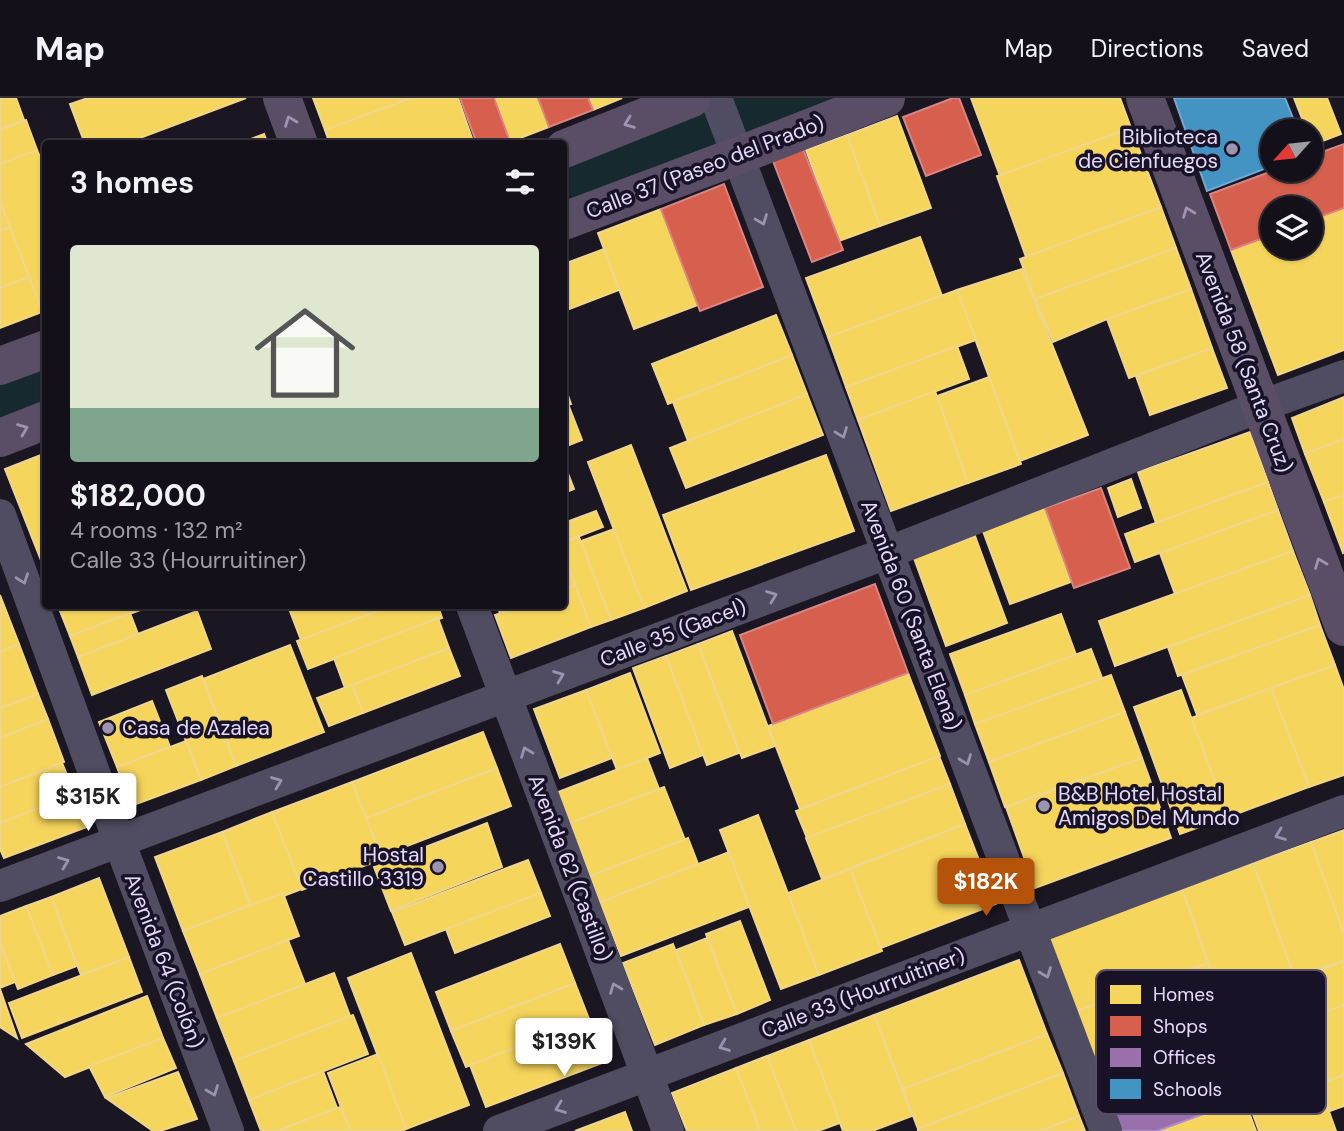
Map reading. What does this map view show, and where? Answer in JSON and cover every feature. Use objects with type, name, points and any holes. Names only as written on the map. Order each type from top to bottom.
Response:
[{"type":"main road","points":[[282,98],[298,140]]},
{"type":"main road","points":[[567,148],[692,98]]},
{"type":"main road","name":"Calle 37 (Paseo del Prado)","points":[[567,219],[886,98]]},
{"type":"main road","name":"Avenida 58 (Santa Cruz)","points":[[1145,98],[1344,627]]},
{"type":"main road","points":[[0,366],[42,350]]},
{"type":"main road","points":[[0,438],[42,422]]},
{"type":"street","name":"Avenida 60 (Santa Elena)","points":[[716,98],[1096,1105]]},
{"type":"street","name":"Calle 35 (Gacel)","points":[[0,886],[887,553],[1344,376]]},
{"type":"street","name":"Avenida 64 (Colón)","points":[[0,515],[228,1131]]},
{"type":"street","name":"Avenida 62 (Castillo)","points":[[473,609],[668,1131]]},
{"type":"street","name":"Calle 33 (Hourruitiner)","points":[[499,1131],[1344,811]]},
{"type":"street","name":"Avenida 60 (Santa Elena)","points":[[1100,1114],[1106,1131]]},
{"type":"green space","points":[[725,98],[846,98],[567,205],[567,160]]},
{"type":"green space","points":[[42,363],[42,408],[0,425],[0,380]]},
{"type":"building: Homes","points":[[0,98],[16,98],[24,120],[0,129]]},
{"type":"building: Homes","points":[[88,98],[246,98],[135,140],[84,140],[70,104]]},
{"type":"building: Homes","points":[[313,98],[411,98],[325,130]]},
{"type":"building: Homes","points":[[411,98],[458,98],[473,140],[329,140],[325,130]]},
{"type":"building: Homes","points":[[494,98],[538,98],[549,127],[509,140]]},
{"type":"building: Homes","points":[[588,98],[622,98],[593,110]]},
{"type":"building: Homes","points":[[971,98],[1120,98],[1131,128],[1000,176]]},
{"type":"building: Homes","points":[[1294,98],[1327,98],[1341,134],[1323,141],[1323,119],[1302,119]]},
{"type":"building: Homes","points":[[897,116],[931,208],[880,226],[847,135]]},
{"type":"building: Homes","points":[[26,120],[37,150],[0,164],[0,130]]},
{"type":"building: Homes","points":[[1131,128],[1161,207],[1026,257],[997,176]]},
{"type":"building: Homes","points":[[264,134],[266,140],[248,140]]},
{"type":"building: Homes","points":[[847,135],[880,226],[839,241],[806,150]]},
{"type":"building: Homes","points":[[37,150],[42,162],[42,312],[0,201],[0,164]]},
{"type":"building: Homes","points":[[0,201],[10,227],[0,231]]},
{"type":"building: Homes","points":[[1161,207],[1176,248],[1035,299],[1020,259]]},
{"type":"building: Homes","points":[[1344,208],[1344,350],[1278,375],[1231,250],[1260,239],[1260,259],[1323,259],[1323,216]]},
{"type":"building: Homes","points":[[661,209],[698,305],[634,329],[598,233]]},
{"type":"building: Homes","points":[[10,227],[29,277],[0,288],[0,231]]},
{"type":"building: Homes","points":[[920,237],[942,296],[828,337],[806,278]]},
{"type":"building: Homes","points":[[1176,248],[1191,289],[1107,319],[1053,342],[1035,299]]},
{"type":"building: Homes","points":[[604,249],[619,290],[567,310],[567,263]]},
{"type":"building: Homes","points":[[1022,269],[1088,435],[1020,461],[957,290]]},
{"type":"building: Homes","points":[[29,277],[42,312],[0,328],[0,288]]},
{"type":"building: Homes","points":[[1191,289],[1212,348],[1129,378],[1107,319]]},
{"type":"building: Homes","points":[[957,290],[976,340],[846,387],[828,337]]},
{"type":"building: Homes","points":[[776,315],[792,355],[668,404],[652,364]]},
{"type":"building: Homes","points":[[957,346],[969,379],[858,420],[846,387]]},
{"type":"building: Homes","points":[[1212,348],[1227,388],[1150,415],[1136,376]]},
{"type":"building: Homes","points":[[792,355],[807,394],[688,441],[673,402]]},
{"type":"building: Homes","points":[[989,377],[1021,464],[968,483],[937,396]]},
{"type":"building: Homes","points":[[935,391],[968,483],[891,511],[858,420]]},
{"type":"building: Homes","points":[[807,394],[823,435],[686,488],[670,448]]},
{"type":"building: Homes","points":[[1344,397],[1344,439],[1305,454],[1292,418]]},
{"type":"building: Homes","points":[[567,404],[582,440],[567,446]]},
{"type":"building: Homes","points":[[1250,432],[1268,482],[1156,523],[1138,472]]},
{"type":"building: Homes","points":[[1344,439],[1344,495],[1324,502],[1305,454]]},
{"type":"building: Homes","points":[[631,445],[687,591],[644,608],[588,462]]},
{"type":"building: Homes","points":[[42,455],[42,563],[5,469]]},
{"type":"building: Homes","points":[[826,455],[854,531],[691,590],[663,515]]},
{"type":"building: Homes","points":[[567,471],[574,489],[567,492]]},
{"type":"building: Homes","points":[[1131,479],[1141,508],[1118,517],[1108,488]]},
{"type":"building: Homes","points":[[1268,482],[1278,510],[1135,562],[1125,534]]},
{"type":"building: Homes","points":[[1344,495],[1344,552],[1343,553],[1324,502]]},
{"type":"building: Homes","points":[[1045,508],[1071,582],[1010,604],[983,531]]},
{"type":"building: Homes","points":[[1278,510],[1293,551],[1175,594],[1160,553]]},
{"type":"building: Homes","points":[[596,511],[603,527],[567,541],[567,522]]},
{"type":"building: Homes","points":[[614,529],[644,608],[611,620],[581,541]]},
{"type":"building: Homes","points":[[975,536],[1007,623],[946,646],[914,558]]},
{"type":"building: Homes","points":[[579,537],[611,620],[591,627],[567,563],[567,541]]},
{"type":"building: Homes","points":[[1293,551],[1310,595],[1115,666],[1099,621]]},
{"type":"building: Homes","points":[[567,563],[575,585],[567,588]]},
{"type":"building: Homes","points":[[575,585],[591,627],[511,658],[495,615],[511,609],[567,609],[567,588]]},
{"type":"building: Homes","points":[[0,595],[19,644],[0,652]]},
{"type":"building: Homes","points":[[1310,595],[1320,625],[1178,676],[1168,647]]},
{"type":"building: Homes","points":[[59,609],[143,609],[70,636]]},
{"type":"building: Homes","points":[[289,609],[383,609],[301,640]]},
{"type":"building: Homes","points":[[383,609],[439,609],[442,618],[308,669],[297,641]]},
{"type":"building: Homes","points":[[197,611],[211,649],[92,695],[78,657]]},
{"type":"building: Homes","points":[[130,613],[138,634],[78,657],[70,636]]},
{"type":"building: Homes","points":[[1061,614],[1076,655],[965,695],[950,654]]},
{"type":"building: Homes","points":[[438,618],[449,648],[345,688],[334,658]]},
{"type":"building: Homes","points":[[1320,625],[1335,665],[1197,715],[1182,675]]},
{"type":"building: Homes","points":[[732,631],[775,746],[742,758],[698,644]]},
{"type":"building: Homes","points":[[19,644],[38,694],[0,708],[0,652]]},
{"type":"building: Homes","points":[[698,644],[739,753],[707,765],[666,656]]},
{"type":"building: Homes","points":[[290,645],[324,732],[236,766],[203,679]]},
{"type":"building: Homes","points":[[449,648],[460,676],[363,713],[352,685]]},
{"type":"building: Homes","points":[[1091,649],[1102,678],[975,724],[965,695]]},
{"type":"building: Homes","points":[[666,656],[703,755],[670,768],[633,668]]},
{"type":"building: Homes","points":[[1335,665],[1344,690],[1344,775],[1309,787],[1271,688]]},
{"type":"building: Homes","points":[[630,673],[660,753],[617,770],[586,690]]},
{"type":"building: Homes","points":[[908,673],[940,756],[800,809],[768,726]]},
{"type":"building: Homes","points":[[1111,675],[1125,712],[989,762],[975,724]]},
{"type":"building: Homes","points":[[202,676],[236,766],[201,780],[166,690]]},
{"type":"building: Homes","points":[[352,685],[363,713],[329,726],[317,698]]},
{"type":"building: Homes","points":[[1271,688],[1309,787],[1228,817],[1191,718]]},
{"type":"building: Homes","points":[[586,690],[612,758],[560,778],[534,709]]},
{"type":"building: Homes","points":[[1181,690],[1228,817],[1180,834],[1134,707]]},
{"type":"building: Homes","points":[[38,694],[48,719],[0,738],[0,708]]},
{"type":"building: Homes","points":[[152,701],[170,747],[117,767],[99,722]]},
{"type":"building: Homes","points":[[1125,712],[1142,758],[1005,807],[989,762]]},
{"type":"building: Homes","points":[[48,719],[64,762],[0,787],[0,738]]},
{"type":"building: Homes","points":[[483,732],[497,768],[366,818],[352,782]]},
{"type":"building: Homes","points":[[186,741],[201,780],[131,806],[117,767]]},
{"type":"building: Homes","points":[[939,756],[950,784],[807,838],[796,811]]},
{"type":"building: Homes","points":[[647,758],[659,789],[570,823],[558,792]]},
{"type":"building: Homes","points":[[1142,758],[1171,838],[1035,888],[1006,807]]},
{"type":"building: Homes","points":[[62,763],[75,794],[0,823],[0,787]]},
{"type":"building: Homes","points":[[497,768],[511,806],[381,856],[366,818]]},
{"type":"building: Homes","points":[[352,782],[382,859],[302,890],[272,812]]},
{"type":"building: Homes","points":[[950,784],[965,824],[822,879],[806,838]]},
{"type":"building: Homes","points":[[664,787],[685,840],[590,876],[570,823]]},
{"type":"building: Homes","points":[[75,794],[87,827],[4,858],[0,849],[0,823]]},
{"type":"building: Homes","points":[[272,812],[302,889],[252,908],[222,832]]},
{"type":"building: Homes","points":[[758,815],[819,975],[781,989],[720,830]]},
{"type":"building: Homes","name":"Hostal Castillo 3319","points":[[487,823],[502,867],[391,911],[374,867]]},
{"type":"building: Homes","points":[[965,824],[996,904],[881,948],[850,869]]},
{"type":"building: Homes","points":[[1344,830],[1344,934],[1311,842]]},
{"type":"building: Homes","points":[[222,832],[250,905],[183,931],[155,857]]},
{"type":"building: Homes","points":[[688,838],[698,864],[600,902],[590,876]]},
{"type":"building: Homes","points":[[1311,842],[1344,934],[1344,960],[1317,970],[1292,970],[1253,863]]},
{"type":"building: Homes","points":[[729,852],[749,907],[621,956],[600,902]]},
{"type":"building: Homes","points":[[528,860],[541,893],[405,945],[392,912]]},
{"type":"building: Homes","points":[[1253,863],[1292,970],[1211,970],[1182,889]]},
{"type":"building: Homes","points":[[850,869],[882,951],[819,975],[788,893]]},
{"type":"building: Homes","points":[[99,878],[129,957],[81,975],[51,897]]},
{"type":"building: Homes","points":[[1182,889],[1208,963],[1189,970],[1096,970],[1096,1004],[1074,1012],[1048,938]]},
{"type":"building: Homes","points":[[283,893],[299,936],[200,974],[183,931]]},
{"type":"building: Homes","points":[[541,893],[550,916],[455,953],[446,929]]},
{"type":"building: Homes","points":[[51,897],[77,966],[53,975],[26,906]]},
{"type":"building: Homes","points":[[26,906],[53,975],[18,989],[0,942],[0,916]]},
{"type":"building: Homes","points":[[740,921],[770,1000],[737,1014],[706,934]]},
{"type":"building: Homes","points":[[707,938],[737,1014],[704,1025],[676,950]]},
{"type":"building: Homes","points":[[288,940],[305,984],[217,1018],[200,974]]},
{"type":"building: Homes","points":[[0,942],[15,982],[0,988]]},
{"type":"building: Homes","points":[[560,944],[575,983],[451,1031],[436,992]]},
{"type":"building: Homes","points":[[673,944],[704,1025],[655,1045],[623,963]]},
{"type":"building: Homes","points":[[411,953],[469,1105],[406,1129],[348,978]]},
{"type":"building: Homes","points":[[129,957],[142,992],[22,1038],[9,1003]]},
{"type":"building: Homes","points":[[1019,960],[1047,1034],[903,1089],[874,1015]]},
{"type":"building: Homes","points":[[1344,961],[1344,1005],[1326,1012],[1326,970],[1320,970]]},
{"type":"building: Homes","points":[[1208,963],[1211,970],[1189,970]]},
{"type":"building: Homes","points":[[334,973],[350,1016],[234,1061],[217,1018]]},
{"type":"building: Homes","points":[[575,983],[589,1019],[466,1067],[451,1031]]},
{"type":"building: Homes","points":[[0,989],[17,1038],[0,1027]]},
{"type":"building: Homes","points":[[147,996],[163,1038],[65,1077],[26,1044]]},
{"type":"building: Homes","points":[[1096,1004],[1096,1061],[1093,1062],[1074,1012]]},
{"type":"building: Homes","points":[[1344,1005],[1344,1075],[1326,1081],[1326,1011]]},
{"type":"building: Homes","points":[[353,1015],[368,1054],[249,1100],[234,1061]]},
{"type":"building: Homes","points":[[874,1015],[912,1116],[872,1131],[843,1131],[809,1040]]},
{"type":"building: Homes","points":[[589,1019],[605,1062],[486,1107],[470,1065]]},
{"type":"building: Homes","points":[[1047,1034],[1063,1073],[918,1129],[903,1089]]},
{"type":"building: Homes","points":[[163,1038],[176,1068],[105,1097],[89,1066]]},
{"type":"building: Homes","points":[[809,1040],[840,1123],[818,1131],[796,1131],[767,1056]]},
{"type":"building: Homes","points":[[378,1054],[406,1129],[350,1131],[328,1073]]},
{"type":"building: Homes","points":[[767,1056],[796,1131],[760,1131],[736,1068]]},
{"type":"building: Homes","points":[[736,1068],[760,1131],[687,1131],[672,1093]]},
{"type":"building: Homes","points":[[323,1071],[337,1108],[277,1131],[261,1131],[249,1100]]},
{"type":"building: Homes","points":[[178,1072],[197,1119],[153,1131],[106,1098]]},
{"type":"building: Homes","points":[[1063,1073],[1079,1116],[1040,1131],[918,1131],[918,1129]]},
{"type":"building: Homes","points":[[1344,1075],[1344,1106],[1330,1111],[1326,1100],[1326,1082]]},
{"type":"building: Homes","points":[[1326,1103],[1336,1131],[1259,1131],[1253,1114],[1326,1114]]},
{"type":"building: Homes","points":[[341,1107],[350,1131],[277,1131],[337,1108]]},
{"type":"building: Homes","points":[[625,1112],[632,1131],[575,1131]]},
{"type":"building: Homes","points":[[1203,1114],[1250,1114],[1256,1131],[1157,1131]]},
{"type":"building: Homes","points":[[1079,1116],[1085,1131],[1040,1131]]},
{"type":"building: Shops","points":[[460,98],[494,98],[509,140],[476,140]]},
{"type":"building: Shops","points":[[538,98],[588,98],[593,110],[549,127]]},
{"type":"building: Shops","points":[[959,98],[981,155],[926,176],[903,117]]},
{"type":"building: Shops","points":[[1344,144],[1344,208],[1323,216],[1323,196],[1260,196],[1260,239],[1231,250],[1210,194],[1260,176],[1260,182],[1323,182],[1323,152]]},
{"type":"building: Shops","points":[[803,149],[843,250],[812,262],[773,161]]},
{"type":"building: Shops","points":[[724,184],[763,287],[700,311],[661,209]]},
{"type":"building: Shops","points":[[1101,488],[1130,568],[1074,588],[1045,508]]},
{"type":"building: Shops","points":[[875,584],[908,673],[773,724],[740,635]]},
{"type":"building: Offices","points":[[1112,1114],[1204,1114],[1157,1131],[1118,1131]]},
{"type":"building: Schools","name":"Biblioteca de Cienfuegos","points":[[1174,98],[1285,98],[1293,119],[1260,119],[1260,171],[1207,191]]},
{"type":"place","name":"Biblioteca de Cienfuegos","points":[[1232,149]]},
{"type":"place","name":"Casa de Azalea","points":[[108,728]]},
{"type":"place","name":"B&B Hotel Hostal Amigos Del Mundo","points":[[1044,806]]},
{"type":"place","name":"Hostal Castillo 3319","points":[[438,867]]}]
